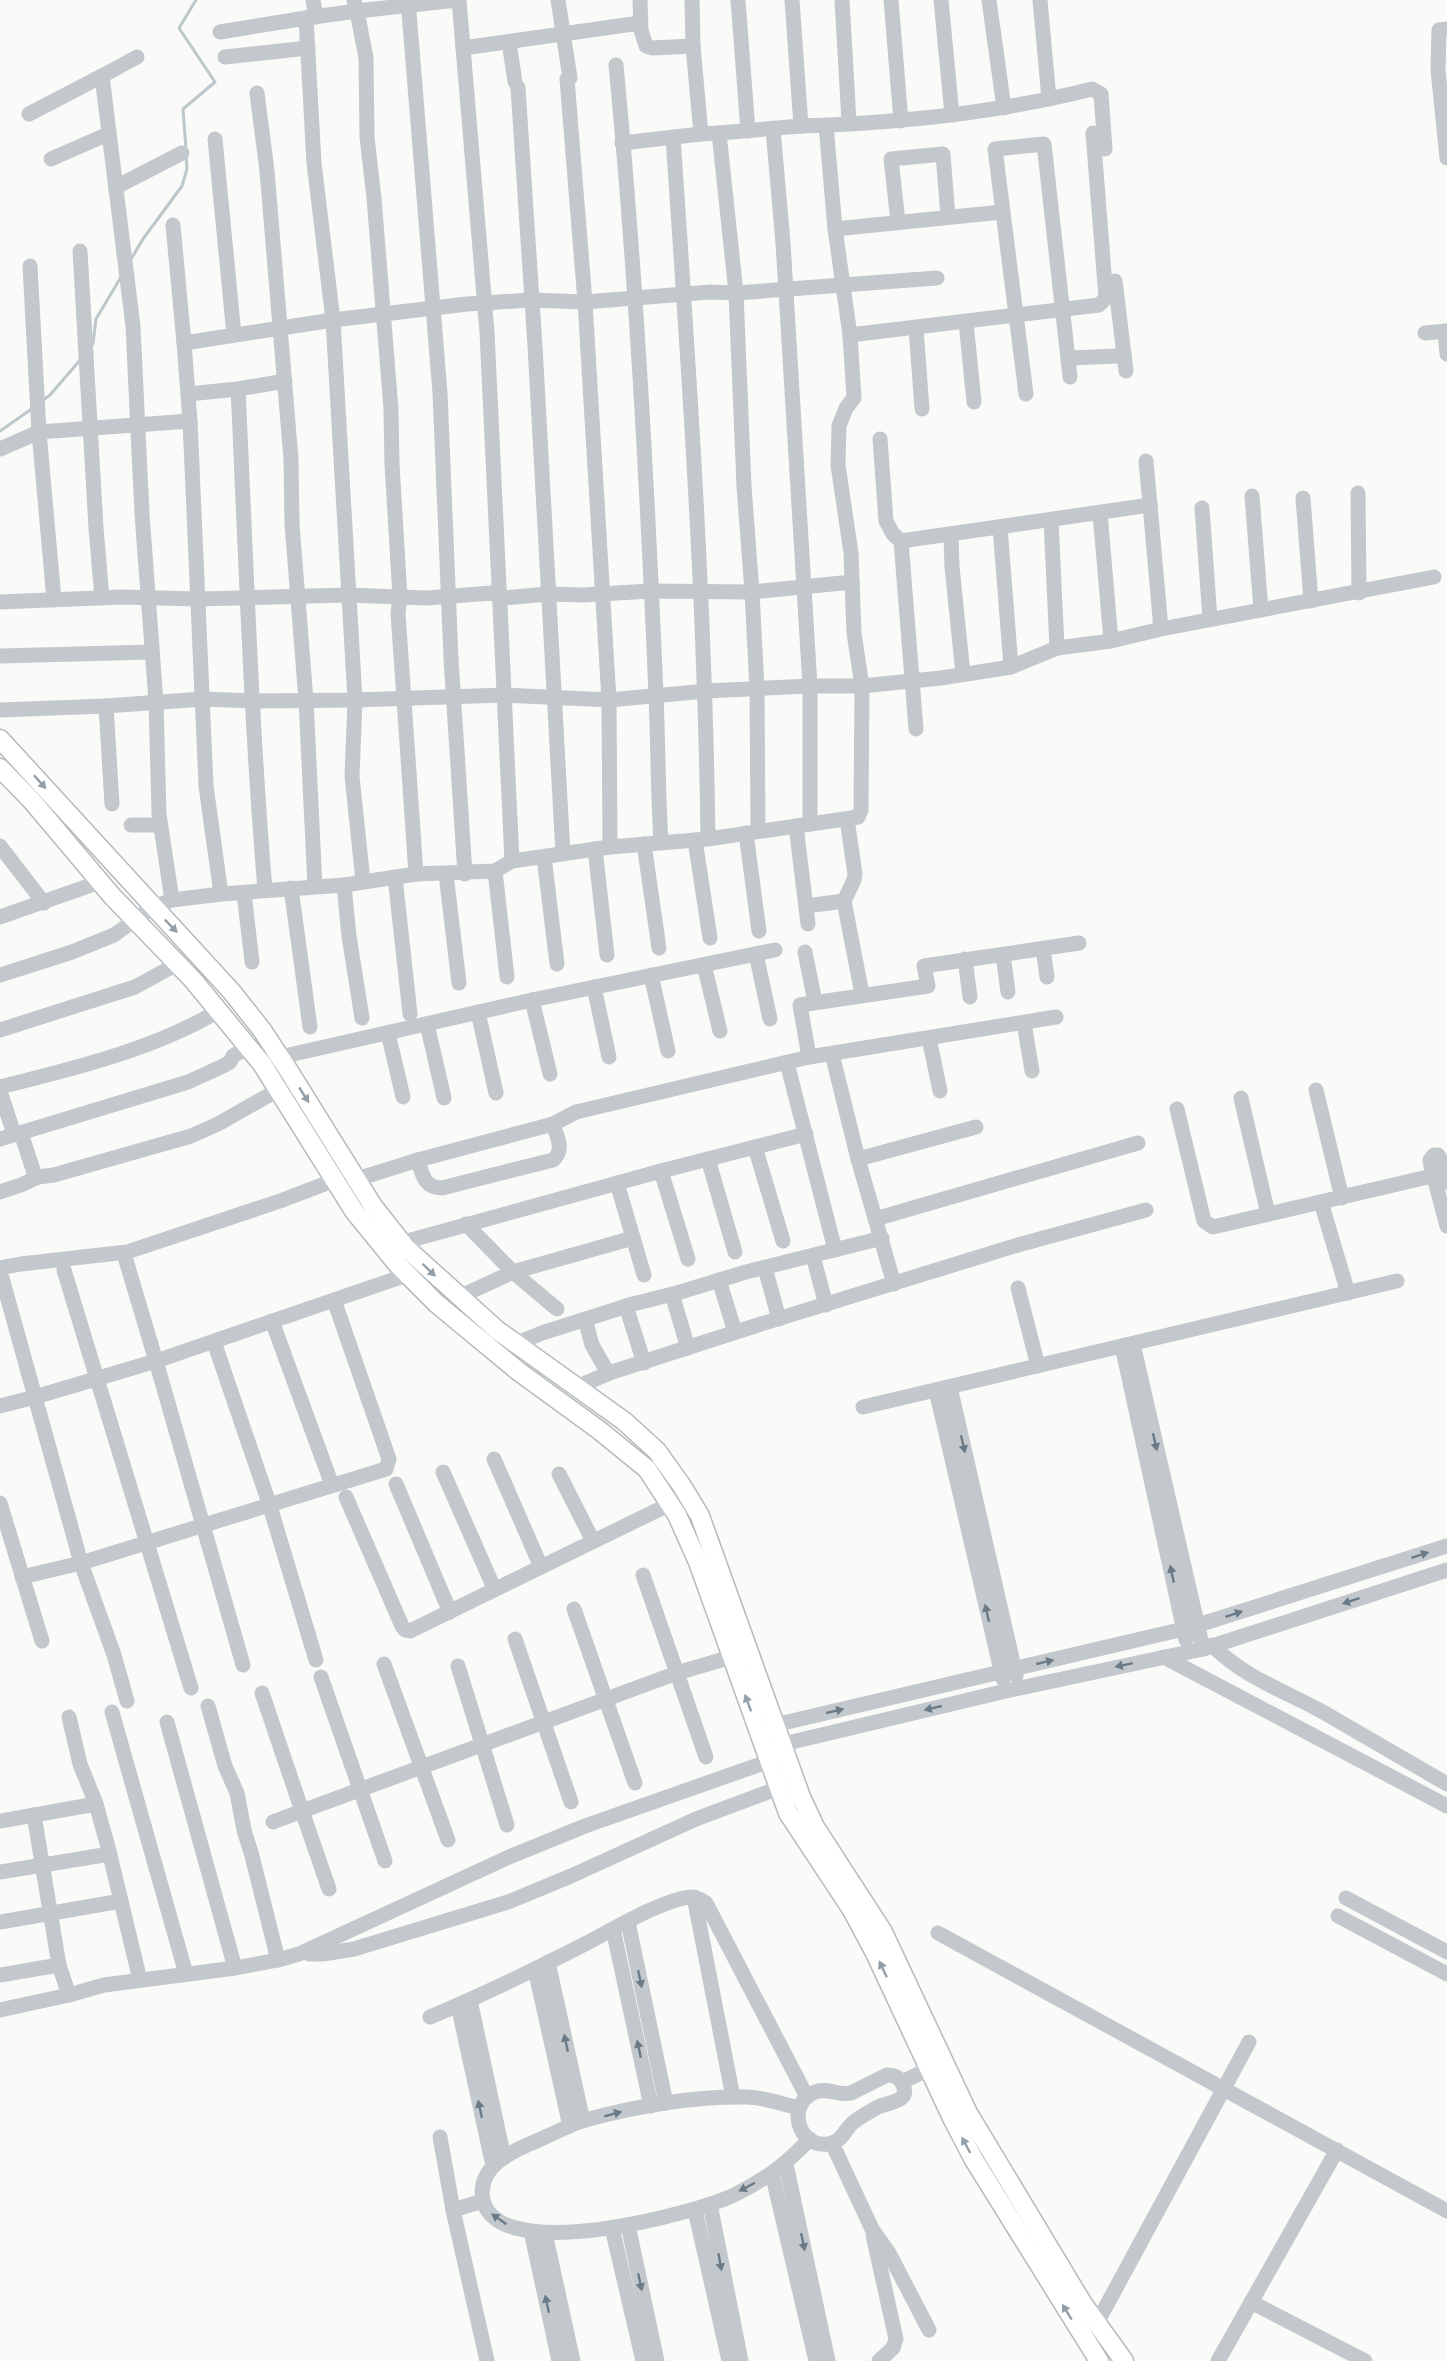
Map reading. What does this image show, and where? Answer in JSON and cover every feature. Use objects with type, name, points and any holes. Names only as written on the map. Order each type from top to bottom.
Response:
[{"type":"main road","points":[[0,739],[232,992],[280,1057],[373,1206],[402,1243],[459,1297],[515,1344],[574,1388],[624,1421],[657,1451],[682,1486],[700,1516],[801,1797],[816,1827],[883,1932],[968,2113],[1083,2304],[1124,2361]]},
{"type":"main road","points":[[0,768],[32,801],[100,882],[177,964],[248,1047],[278,1090],[354,1211],[407,1275],[437,1304],[518,1371],[599,1430],[647,1469],[670,1504],[698,1562],[788,1813],[852,1910],[871,1944],[974,2160],[1099,2361]]},
{"type":"street","points":[[313,0],[308,48],[314,163],[333,320],[355,700],[352,776],[363,881]]},
{"type":"street","points":[[220,32],[311,17],[356,5],[458,0],[485,303],[512,861]]},
{"type":"street","points":[[558,0],[569,79],[609,700],[602,848],[607,955]]},
{"type":"street","points":[[640,0],[640,23],[646,46],[652,48],[693,46]]},
{"type":"street","points":[[692,0],[693,46],[701,134]]},
{"type":"street","points":[[738,0],[748,131]]},
{"type":"street","points":[[792,0],[801,126]]},
{"type":"street","points":[[842,0],[849,122]]},
{"type":"street","points":[[891,0],[901,121]]},
{"type":"street","points":[[941,0],[952,115]]},
{"type":"street","points":[[989,0],[1004,108]]},
{"type":"street","points":[[1040,0],[1049,99]]},
{"type":"street","points":[[408,3],[440,393],[453,695],[465,874]]},
{"type":"street","points":[[356,5],[366,58],[367,137],[391,410],[400,597],[398,612],[416,874]]},
{"type":"street","points":[[463,48],[640,23]]},
{"type":"street","points":[[1447,29],[1439,30],[1438,70],[1447,158]]},
{"type":"street","points":[[509,42],[516,85],[531,300],[556,697],[563,854]]},
{"type":"street","points":[[225,57],[308,48]]},
{"type":"street","points":[[28,114],[137,57]]},
{"type":"street","points":[[616,65],[632,247],[651,591],[661,843]]},
{"type":"street","points":[[102,76],[129,277],[142,514],[156,702],[160,825],[172,900]]},
{"type":"street","points":[[622,144],[701,134],[849,122],[901,121],[1004,108],[1092,89],[1101,94],[1115,286],[1126,371]]},
{"type":"street","points":[[257,93],[267,171],[291,459],[292,524],[306,700],[315,887]]},
{"type":"street","points":[[0,975],[72,952],[114,934],[153,907],[172,900],[265,890],[344,885],[416,874],[465,874],[495,871],[512,861],[602,848],[701,839],[858,817],[861,810],[862,686],[854,633],[851,553],[838,465],[839,426],[846,408],[854,398],[850,335],[835,229],[826,125]]},
{"type":"street","points":[[773,129],[783,243],[810,686],[803,825],[808,924]]},
{"type":"street","points":[[719,133],[736,293],[744,486],[757,689],[752,832],[759,931]]},
{"type":"street","points":[[850,335],[1100,305],[1106,298],[1093,133]]},
{"type":"street","points":[[51,159],[108,134]]},
{"type":"street","points":[[673,138],[696,479],[706,691],[701,839],[710,938]]},
{"type":"street","points":[[215,140],[234,335]]},
{"type":"street","points":[[1026,394],[995,148],[1044,144],[1070,358],[1070,377]]},
{"type":"street","points":[[116,187],[182,153]]},
{"type":"street","points":[[898,222],[891,159],[943,154],[948,217]]},
{"type":"street","points":[[835,229],[1002,212]]},
{"type":"street","points":[[173,225],[190,421],[206,786],[221,894]]},
{"type":"street","points":[[80,251],[102,598]]},
{"type":"street","points":[[30,266],[39,432],[54,600]]},
{"type":"street","points":[[184,343],[333,320],[485,303],[531,300],[585,302],[684,296],[710,292],[736,293],[845,287],[937,278]]},
{"type":"street","points":[[966,322],[974,402]]},
{"type":"street","points":[[916,328],[922,410]]},
{"type":"street","points":[[1425,333],[1446,331],[1447,354]]},
{"type":"street","points":[[1070,358],[1117,356]]},
{"type":"street","points":[[188,394],[285,381]]},
{"type":"street","points":[[238,389],[254,701],[255,774],[265,890]]},
{"type":"street","points":[[0,448],[39,432],[190,421]]},
{"type":"street","points":[[880,439],[886,520],[893,534],[902,541],[1150,505]]},
{"type":"street","points":[[1146,461],[1161,629]]},
{"type":"street","points":[[1358,493],[1359,593]]},
{"type":"street","points":[[1252,496],[1261,610]]},
{"type":"street","points":[[1303,498],[1311,601]]},
{"type":"street","points":[[1202,508],[1210,619]]},
{"type":"street","points":[[1100,513],[1111,641]]},
{"type":"street","points":[[1051,520],[1057,648]]},
{"type":"street","points":[[1000,527],[1011,667]]},
{"type":"street","points":[[951,535],[963,674]]},
{"type":"street","points":[[902,541],[916,729]]},
{"type":"street","points":[[0,710],[203,699],[355,700],[505,694],[609,700],[706,691],[862,686],[941,678],[1011,667],[1057,648],[1111,641],[1210,619],[1359,593],[1434,577]]},
{"type":"street","points":[[0,602],[298,595],[400,597],[492,593],[504,598],[548,594],[651,591],[752,592],[852,582]]},
{"type":"street","points":[[0,656],[153,652]]},
{"type":"street","points":[[106,706],[112,804]]},
{"type":"street","points":[[847,819],[855,874],[844,901],[862,994]]},
{"type":"street","points":[[131,825],[160,825]]},
{"type":"street","points":[[644,844],[659,948]]},
{"type":"street","points":[[0,846],[44,903]]},
{"type":"street","points":[[544,857],[557,963]]},
{"type":"street","points":[[495,871],[507,977]]},
{"type":"street","points":[[446,874],[459,983]]},
{"type":"street","points":[[395,877],[410,1014]]},
{"type":"street","points":[[0,917],[100,882]]},
{"type":"street","points":[[344,885],[349,936],[362,1018]]},
{"type":"street","points":[[291,888],[310,1027]]},
{"type":"street","points":[[244,892],[252,962]]},
{"type":"street","points":[[806,906],[844,901]]},
{"type":"street","points":[[809,1057],[800,1005],[928,986],[924,966],[1079,943]]},
{"type":"street","points":[[1043,949],[1047,977]]},
{"type":"street","points":[[261,1064],[280,1057],[532,999],[775,950]]},
{"type":"street","points":[[805,952],[815,1002]]},
{"type":"street","points":[[756,954],[770,1019]]},
{"type":"street","points":[[1003,955],[1008,992]]},
{"type":"street","points":[[965,959],[970,997]]},
{"type":"street","points":[[0,1030],[135,987],[177,964]]},
{"type":"street","points":[[704,965],[720,1031]]},
{"type":"street","points":[[651,975],[668,1051]]},
{"type":"street","points":[[594,987],[609,1057]]},
{"type":"street","points":[[532,999],[550,1074]]},
{"type":"street","points":[[38,1177],[12,1135],[0,1089],[120,1053],[192,1027],[218,1011]]},
{"type":"street","points":[[478,1012],[496,1093]]},
{"type":"street","points":[[357,1179],[418,1160],[553,1124],[576,1112],[787,1062],[1056,1017]]},
{"type":"street","points":[[427,1023],[444,1098]]},
{"type":"street","points":[[1024,1023],[1032,1071]]},
{"type":"street","points":[[388,1033],[403,1097]]},
{"type":"street","points":[[929,1038],[940,1091]]},
{"type":"street","points":[[12,1135],[188,1082],[230,1062],[233,1056],[248,1047]]},
{"type":"street","points":[[832,1054],[858,1159],[894,1284]]},
{"type":"street","points":[[787,1062],[835,1250]]},
{"type":"street","points":[[0,1192],[38,1177],[54,1175],[190,1136],[218,1124],[278,1090]]},
{"type":"street","points":[[1316,1090],[1342,1198]]},
{"type":"street","points":[[1241,1098],[1268,1214]]},
{"type":"street","points":[[1177,1109],[1204,1221],[1208,1225],[1213,1227],[1442,1177],[1447,1226]]},
{"type":"street","points":[[418,1160],[424,1181],[434,1188],[442,1188],[553,1160],[559,1153],[560,1147],[553,1124]]},
{"type":"street","points":[[858,1159],[976,1127]]},
{"type":"street","points":[[384,1248],[661,1171],[806,1134]]},
{"type":"street","points":[[875,1219],[1137,1143]]},
{"type":"street","points":[[755,1147],[783,1241]]},
{"type":"street","points":[[708,1159],[735,1252]]},
{"type":"street","points":[[661,1171],[688,1259]]},
{"type":"street","points":[[127,1701],[114,1655],[81,1563],[1,1273],[21,1264],[127,1252],[280,1202],[335,1180]]},
{"type":"street","points":[[617,1183],[644,1275]]},
{"type":"street","points":[[1321,1202],[1348,1293]]},
{"type":"street","points":[[574,1388],[608,1373],[735,1332],[1018,1245],[1146,1210]]},
{"type":"street","points":[[466,1224],[513,1272],[557,1309]]},
{"type":"street","points":[[459,1297],[513,1272],[633,1238]]},
{"type":"street","points":[[515,1344],[626,1306],[882,1238]]},
{"type":"street","points":[[813,1256],[826,1305]]},
{"type":"street","points":[[125,1257],[205,1525],[243,1665]]},
{"type":"street","points":[[765,1268],[779,1319]]},
{"type":"street","points":[[64,1270],[191,1688]]},
{"type":"street","points":[[0,1406],[97,1380],[407,1275]]},
{"type":"street","points":[[719,1280],[735,1332]]},
{"type":"street","points":[[863,1407],[1397,1281]]},
{"type":"street","points":[[1018,1288],[1038,1366]]},
{"type":"street","points":[[672,1294],[688,1348]]},
{"type":"street","points":[[22,1577],[81,1563],[269,1503],[386,1469],[390,1462],[334,1300]]},
{"type":"street","points":[[626,1306],[644,1363]]},
{"type":"street","points":[[585,1319],[592,1345],[608,1373]]},
{"type":"street","points":[[272,1321],[332,1485]]},
{"type":"street","points":[[214,1342],[269,1503],[316,1660]]},
{"type":"street","points":[[1127,1345],[1190,1628],[1201,1648],[1225,1658],[1246,1673],[1322,1712],[1447,1784]]},
{"type":"street","points":[[943,1388],[1013,1689]]},
{"type":"street","points":[[494,1459],[541,1567]]},
{"type":"street","points":[[443,1472],[494,1588]]},
{"type":"street","points":[[559,1474],[593,1541]]},
{"type":"street","points":[[396,1484],[450,1612]]},
{"type":"street","points":[[346,1497],[405,1630],[415,1629],[494,1588],[670,1504]]},
{"type":"street","points":[[0,1503],[42,1641]]},
{"type":"street","points":[[757,1729],[1190,1628],[1447,1546]]},
{"type":"street","points":[[0,2010],[104,1985],[235,1968],[299,1954],[508,1857],[784,1749],[1013,1689],[1201,1648],[1447,1570]]},
{"type":"street","points":[[643,1575],[706,1757]]},
{"type":"street","points":[[574,1609],[635,1783]]},
{"type":"street","points":[[515,1639],[571,1802]]},
{"type":"street","points":[[273,1822],[677,1673],[731,1657]]},
{"type":"street","points":[[1164,1657],[1447,1806]]},
{"type":"street","points":[[384,1664],[448,1840]]},
{"type":"street","points":[[458,1666],[507,1825]]},
{"type":"street","points":[[321,1677],[385,1861]]},
{"type":"street","points":[[262,1693],[329,1889]]},
{"type":"street","points":[[208,1706],[225,1766],[237,1793],[244,1830],[278,1960]]},
{"type":"street","points":[[112,1712],[186,1974]]},
{"type":"street","points":[[69,1717],[80,1764],[96,1804],[110,1854],[141,1980]]},
{"type":"street","points":[[167,1722],[235,1968]]},
{"type":"street","points":[[299,1954],[323,1954],[354,1949],[508,1902],[696,1819],[779,1788]]},
{"type":"street","points":[[0,1821],[96,1804]]},
{"type":"street","points":[[34,1815],[59,1965],[69,1995]]},
{"type":"street","points":[[0,1872],[110,1854]]},
{"type":"street","points":[[694,1897],[734,2097]]},
{"type":"street","points":[[430,2018],[678,1899],[694,1897],[706,1903],[803,2103]]},
{"type":"street","points":[[1346,1898],[1447,1952]]},
{"type":"street","points":[[0,1923],[121,1901]]},
{"type":"street","points":[[1338,1917],[1447,1974]]},
{"type":"street","points":[[628,1922],[658,2104]]},
{"type":"street","points":[[613,1929],[658,2104]]},
{"type":"street","points":[[938,1933],[1224,2087],[1447,2211]]},
{"type":"street","points":[[0,1975],[59,1965]]},
{"type":"street","points":[[542,1966],[577,2124]]},
{"type":"street","points":[[464,2003],[499,2162]]},
{"type":"street","points":[[1080,2332],[1097,2323],[1249,2042]]},
{"type":"street","points":[[902,2082],[929,2069]]},
{"type":"street","points":[[887,2075],[897,2077],[902,2082],[904,2093],[899,2102],[878,2108],[855,2121],[840,2139],[823,2144],[810,2139],[801,2130],[798,2121],[803,2103],[822,2090],[851,2093],[887,2075]]},
{"type":"street","points":[[803,2103],[734,2097],[658,2104],[577,2124],[515,2150],[499,2162],[483,2185],[483,2201],[497,2219],[509,2226],[538,2232],[572,2233],[628,2225],[695,2210],[732,2196],[786,2164],[810,2139]]},
{"type":"street","points":[[440,2137],[453,2210],[487,2361]]},
{"type":"street","points":[[832,2143],[872,2229],[889,2253],[928,2330]]},
{"type":"street","points":[[1218,2361],[1337,2150]]},
{"type":"street","points":[[786,2164],[828,2361]]},
{"type":"street","points":[[772,2173],[816,2361]]},
{"type":"street","points":[[453,2210],[483,2201]]},
{"type":"street","points":[[710,2204],[741,2361]]},
{"type":"street","points":[[695,2210],[729,2361]]},
{"type":"street","points":[[628,2225],[657,2361]]},
{"type":"street","points":[[612,2228],[643,2361]]},
{"type":"street","points":[[872,2229],[896,2339],[893,2348],[879,2361]]},
{"type":"street","points":[[538,2232],[559,2361]]},
{"type":"street","points":[[538,2232],[573,2361]]},
{"type":"street","points":[[1251,2302],[1365,2361]]},
{"type":"waterway","points":[[186,149],[183,109],[215,82],[179,28],[196,0]]},
{"type":"waterway","points":[[130,261],[143,239],[182,186],[187,169],[186,156]]},
{"type":"waterway","points":[[91,347],[96,319],[121,277]]},
{"type":"waterway","points":[[43,400],[81,359]]},
{"type":"waterway","points":[[0,431],[33,408]]}]
